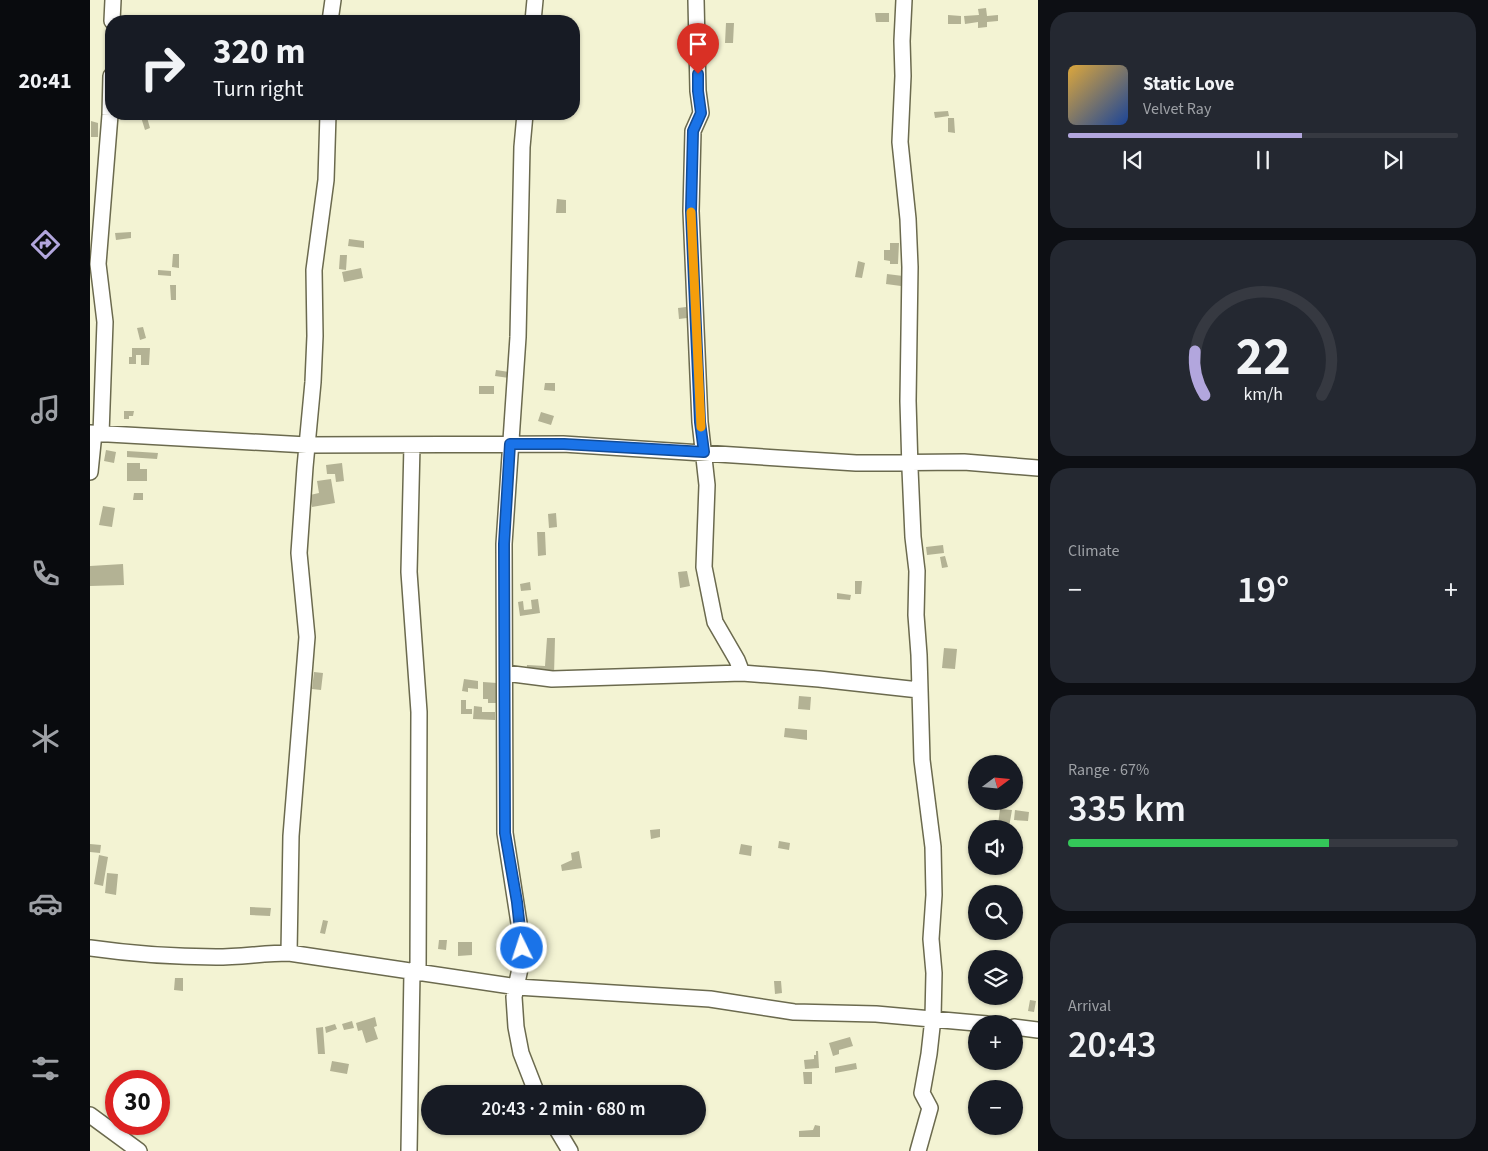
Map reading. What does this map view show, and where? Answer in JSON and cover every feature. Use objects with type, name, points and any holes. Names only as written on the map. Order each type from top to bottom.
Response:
[{"type":"street","points":[[112,15],[113,0]]},
{"type":"street","points":[[331,15],[333,0]]},
{"type":"street","points":[[534,15],[535,0]]},
{"type":"street","points":[[696,0],[698,91],[701,113],[693,131],[691,211],[700,422],[707,486],[704,554],[706,583],[715,622],[737,660],[742,673]]},
{"type":"street","points":[[904,0],[902,32],[904,76],[900,142],[910,267],[910,462],[913,537],[917,571],[916,615],[922,760],[933,847],[934,895],[931,939],[934,973],[932,1018],[929,1054],[922,1093],[930,1108],[918,1151]]},
{"type":"street","points":[[90,472],[105,322],[98,264],[99,228],[110,120]]},
{"type":"street","points":[[289,953],[291,836],[307,637],[299,553],[315,345],[314,270],[326,180],[328,120]]},
{"type":"street","points":[[524,120],[522,147],[518,337],[504,544],[505,833],[521,936],[522,959],[514,1010],[519,1044],[533,1085]]},
{"type":"street","points":[[95,433],[307,445],[564,444],[856,463],[964,462],[1038,468]]},
{"type":"street","points":[[409,1151],[415,972],[419,712],[409,572],[412,445]]},
{"type":"street","points":[[505,673],[552,679],[742,673],[919,690]]},
{"type":"street","points":[[90,948],[122,953],[218,957],[289,953],[517,987],[710,999],[794,1012],[876,1014],[968,1022]]},
{"type":"street","points":[[1023,1028],[1038,1030]]},
{"type":"street","points":[[90,1116],[139,1151]]},
{"type":"street","points":[[560,1135],[570,1151]]},
{"type":"building","points":[[986,8],[987,16],[998,15],[998,21],[987,22],[987,27],[978,28],[978,22],[965,24],[964,16],[979,15],[978,9]]},
{"type":"building","points":[[875,13],[889,13],[889,22],[876,22]]},
{"type":"building","points":[[948,15],[961,16],[961,24],[948,24]]},
{"type":"building","points":[[726,23],[734,23],[733,43],[725,43]]},
{"type":"building","points":[[948,111],[949,116],[935,118],[934,112]]},
{"type":"building","points":[[948,118],[954,118],[955,133],[948,132]]},
{"type":"building","points":[[142,120],[148,120],[150,128],[145,130]]},
{"type":"building","points":[[91,121],[98,123],[98,137],[91,137]]},
{"type":"building","points":[[557,199],[566,200],[566,213],[556,213]]},
{"type":"building","points":[[131,232],[131,238],[116,240],[115,233]]},
{"type":"building","points":[[349,239],[364,241],[364,248],[348,246]]},
{"type":"building","points":[[890,243],[899,243],[898,264],[890,264],[890,261],[884,260],[884,250],[890,250]]},
{"type":"building","points":[[173,254],[179,254],[179,268],[172,267]]},
{"type":"building","points":[[340,255],[347,255],[346,270],[339,269]]},
{"type":"building","points":[[858,261],[865,263],[862,278],[855,277]]},
{"type":"building","points":[[361,268],[363,278],[344,282],[342,272]]},
{"type":"building","points":[[158,270],[171,271],[171,276],[158,275]]},
{"type":"building","points":[[887,274],[903,276],[901,286],[886,284]]},
{"type":"building","points":[[170,285],[176,285],[176,300],[171,300]]},
{"type":"building","points":[[686,307],[687,318],[679,319],[678,308]]},
{"type":"building","points":[[143,327],[146,338],[140,340],[137,328]]},
{"type":"building","points":[[132,348],[150,348],[149,365],[141,365],[141,355],[136,355],[136,364],[129,364],[129,357],[132,357]]},
{"type":"building","points":[[496,370],[509,372],[509,378],[495,376]]},
{"type":"building","points":[[545,383],[555,383],[555,391],[544,390]]},
{"type":"building","points":[[479,386],[494,386],[494,394],[479,394]]},
{"type":"building","points":[[124,411],[134,411],[133,416],[129,416],[129,419],[124,419]]},
{"type":"building","points":[[541,412],[554,416],[551,425],[538,421]]},
{"type":"building","points":[[106,450],[116,452],[114,463],[104,461]]},
{"type":"building","points":[[127,451],[158,453],[157,459],[127,457]]},
{"type":"building","points":[[127,463],[140,463],[140,469],[147,469],[147,481],[127,481]]},
{"type":"building","points":[[342,463],[344,481],[336,482],[335,474],[327,474],[326,465]]},
{"type":"building","points":[[331,479],[335,503],[312,507],[310,495],[319,493],[317,481]]},
{"type":"building","points":[[134,493],[143,493],[143,500],[133,500]]},
{"type":"building","points":[[103,506],[115,508],[112,527],[99,525]]},
{"type":"building","points":[[556,513],[557,527],[549,528],[548,514]]},
{"type":"building","points":[[537,532],[545,532],[546,555],[538,556]]},
{"type":"building","points":[[943,545],[944,553],[927,555],[926,547]]},
{"type":"building","points":[[945,556],[948,567],[942,568],[940,557]]},
{"type":"building","points":[[123,564],[124,585],[90,586],[90,566]]},
{"type":"building","points":[[687,571],[690,586],[680,588],[678,572]]},
{"type":"building","points":[[855,581],[862,581],[861,594],[855,594]]},
{"type":"building","points":[[530,582],[531,590],[521,591],[520,584]]},
{"type":"building","points":[[837,593],[851,595],[850,600],[837,599]]},
{"type":"building","points":[[538,599],[540,613],[520,616],[518,602],[523,601],[524,610],[532,609],[531,600]]},
{"type":"building","points":[[547,638],[555,638],[554,675],[526,674],[527,665],[545,666]]},
{"type":"building","points":[[944,648],[957,649],[955,669],[942,668]]},
{"type":"building","points":[[314,672],[323,673],[321,690],[312,689]]},
{"type":"building","points":[[464,679],[478,681],[478,689],[468,688],[468,692],[462,691]]},
{"type":"building","points":[[483,682],[497,683],[497,703],[488,703],[488,699],[483,699]]},
{"type":"building","points":[[799,696],[811,697],[810,710],[798,709]]},
{"type":"building","points":[[461,700],[466,700],[466,709],[472,709],[472,714],[461,714]]},
{"type":"building","points":[[474,706],[482,707],[482,712],[495,712],[495,720],[473,719]]},
{"type":"building","points":[[785,728],[807,730],[807,740],[784,737]]},
{"type":"building","points":[[1000,810],[1012,810],[1010,820],[999,820]]},
{"type":"building","points":[[1015,810],[1029,812],[1028,821],[1014,820]]},
{"type":"building","points":[[660,829],[660,837],[651,839],[650,830]]},
{"type":"building","points":[[779,841],[790,843],[789,850],[778,848]]},
{"type":"building","points":[[90,844],[101,845],[100,853],[90,852]]},
{"type":"building","points":[[741,844],[752,846],[751,856],[739,854]]},
{"type":"building","points":[[579,851],[582,868],[562,871],[561,865],[572,860],[571,853]]},
{"type":"building","points":[[99,855],[108,857],[103,886],[94,884]]},
{"type":"building","points":[[107,873],[118,874],[116,895],[105,893]]},
{"type":"building","points":[[250,907],[271,908],[270,916],[250,915]]},
{"type":"building","points":[[323,920],[328,921],[325,934],[320,933]]},
{"type":"building","points":[[439,940],[447,940],[446,950],[438,949]]},
{"type":"building","points":[[458,942],[472,942],[472,955],[458,956]]},
{"type":"building","points":[[175,978],[183,978],[183,991],[174,990]]},
{"type":"building","points":[[774,981],[781,981],[782,993],[775,994]]},
{"type":"building","points":[[1030,1000],[1036,1001],[1034,1012],[1028,1011]]},
{"type":"building","points":[[375,1017],[377,1026],[374,1027],[378,1039],[366,1043],[362,1030],[358,1031],[356,1023]]},
{"type":"building","points":[[352,1021],[354,1028],[344,1030],[342,1024]]},
{"type":"building","points":[[335,1024],[337,1029],[326,1033],[325,1027]]},
{"type":"building","points":[[323,1027],[325,1054],[318,1054],[316,1028]]},
{"type":"building","points":[[850,1037],[853,1046],[839,1050],[839,1054],[833,1056],[829,1043]]},
{"type":"building","points":[[816,1051],[818,1051],[819,1068],[805,1069],[804,1060],[814,1059]]},
{"type":"building","points":[[332,1061],[349,1064],[347,1074],[330,1071]]},
{"type":"building","points":[[856,1063],[857,1069],[835,1073],[835,1067]]},
{"type":"building","points":[[803,1072],[812,1072],[812,1084],[804,1084]]},
{"type":"building","points":[[815,1125],[820,1126],[820,1137],[799,1137],[799,1131],[813,1130]]},
{"type":"slow traffic","points":[[691,212],[701,427]]},
{"type":"route","points":[[522,948],[517,902],[505,833],[504,544],[510,444],[564,444],[704,452],[700,422],[691,211],[693,131],[701,113],[698,74]]}]
